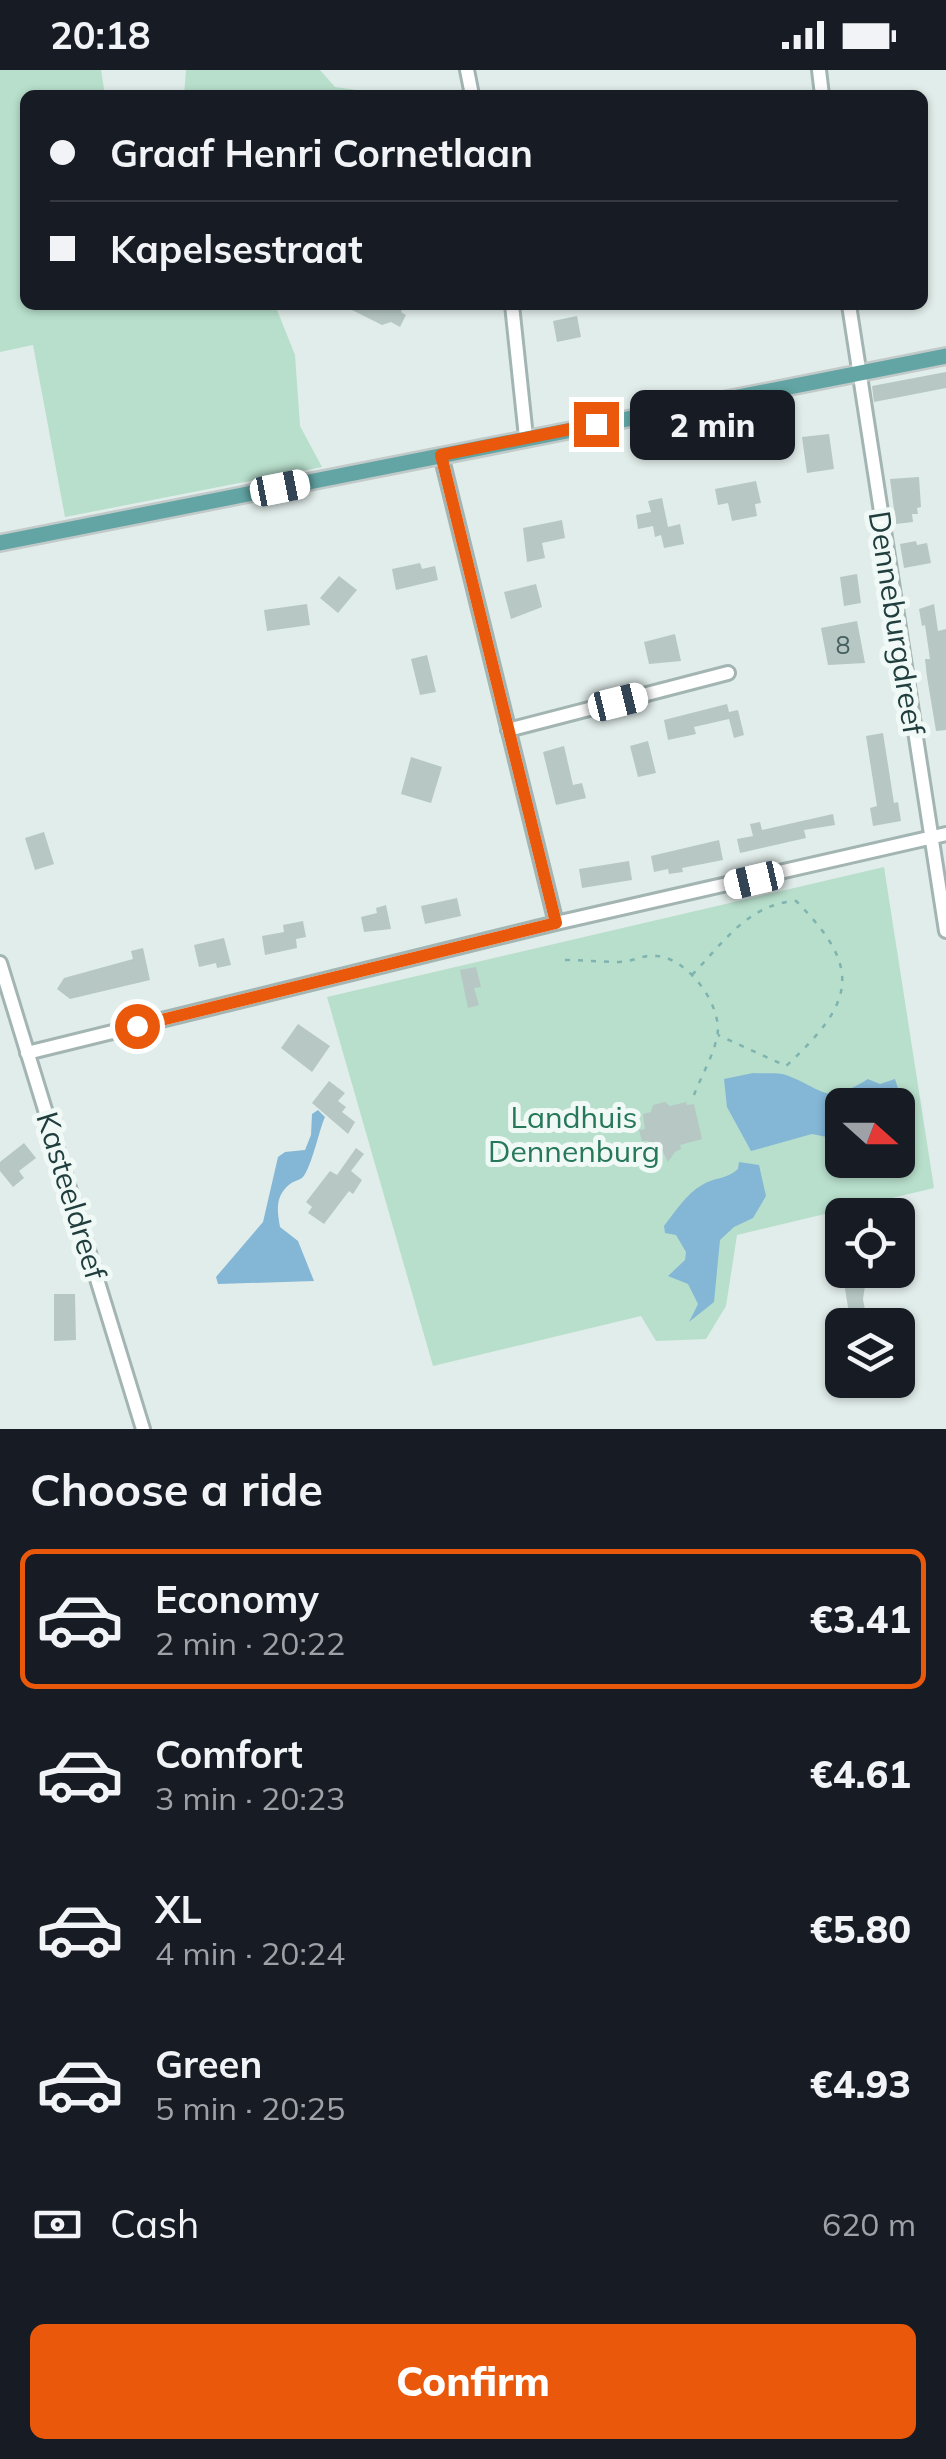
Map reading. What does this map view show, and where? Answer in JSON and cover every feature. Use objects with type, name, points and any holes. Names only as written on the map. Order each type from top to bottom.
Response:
[{"type":"main road","points":[[0,543],[946,356]]},
{"type":"street","points":[[513,310],[526,437]]},
{"type":"street","name":"Denneburgdreef","points":[[850,310],[946,931]]},
{"type":"street","points":[[441,455],[556,923]]},
{"type":"street","points":[[508,730],[728,673]]},
{"type":"street","points":[[27,1053],[556,923],[946,834]]},
{"type":"street","name":"Kasteeldreef","points":[[0,963],[143,1429]]},
{"type":"path","points":[[692,976],[740,921],[785,902],[796,901],[840,954],[842,987],[829,1018],[814,1040],[786,1066],[718,1035]]},
{"type":"path","points":[[564,960],[621,962],[660,955],[692,976],[706,993],[718,1035],[694,1095]]},
{"type":"green space","points":[[0,70],[101,70],[104,90],[20,90],[20,310],[277,310],[295,355],[300,426],[322,467],[65,517],[33,345],[0,352]]},
{"type":"green space","points":[[186,70],[320,70],[335,87],[357,90],[184,90]]},
{"type":"green space","name":"Landhuis Dennenburg","points":[[884,867],[934,1188],[892,1198],[825,1198],[825,1214],[737,1235],[726,1306],[706,1339],[656,1341],[641,1316],[433,1366],[327,997]]},
{"type":"water","points":[[774,1073],[825,1093],[825,1137],[812,1134],[751,1151],[727,1107],[724,1079]]},
{"type":"water","points":[[868,1079],[880,1084],[895,1079],[898,1088],[851,1088]]},
{"type":"water","points":[[318,1110],[325,1117],[309,1165],[303,1177],[282,1193],[278,1209],[280,1227],[298,1241],[314,1281],[218,1284],[216,1277],[263,1222],[278,1157],[285,1152],[305,1150],[311,1135],[312,1114]]},
{"type":"water","points":[[739,1162],[759,1165],[766,1196],[753,1218],[734,1227],[720,1240],[714,1302],[689,1322],[698,1304],[688,1284],[668,1276],[685,1260],[686,1252],[676,1235],[665,1233],[664,1226],[691,1193],[706,1182],[734,1173]]},
{"type":"building","points":[[352,310],[402,310],[406,315],[400,327],[391,322],[382,325]]},
{"type":"building","points":[[577,316],[581,337],[557,342],[553,321]]},
{"type":"building","points":[[946,372],[946,388],[874,402],[872,386]]},
{"type":"building","points":[[829,434],[834,469],[807,473],[802,437]]},
{"type":"building","points":[[919,477],[918,514],[912,514],[913,522],[896,524],[890,479]]},
{"type":"building","points":[[756,481],[761,503],[755,504],[757,516],[732,521],[728,503],[718,505],[715,489]]},
{"type":"building","points":[[662,498],[668,527],[680,524],[684,544],[664,548],[661,535],[655,537],[653,526],[638,529],[636,515],[651,512],[648,501]]},
{"type":"building","points":[[562,520],[565,538],[542,543],[545,558],[527,562],[523,528]]},
{"type":"building","points":[[916,541],[917,545],[927,543],[931,563],[904,568],[900,544]]},
{"type":"building","points":[[420,563],[422,569],[435,566],[438,580],[396,590],[392,569]]},
{"type":"building","points":[[857,574],[861,603],[844,606],[840,577]]},
{"type":"building","points":[[339,576],[357,590],[338,613],[320,598]]},
{"type":"building","points":[[536,584],[542,607],[511,619],[504,592]]},
{"type":"building","points":[[307,604],[310,625],[267,631],[264,610]]},
{"type":"building","points":[[934,604],[938,631],[946,629],[946,730],[936,731],[925,659],[930,659],[919,609]]},
{"type":"building","points":[[857,621],[865,663],[828,665],[821,628]]},
{"type":"building","points":[[675,634],[681,661],[649,664],[644,642]]},
{"type":"building","points":[[427,655],[436,692],[420,695],[411,659]]},
{"type":"building","points":[[727,704],[729,712],[738,710],[744,735],[734,738],[729,719],[694,727],[696,734],[668,740],[664,720]]},
{"type":"building","points":[[883,733],[894,803],[898,802],[901,821],[873,826],[870,808],[877,806],[866,736]]},
{"type":"building","points":[[648,741],[656,773],[638,777],[630,746]]},
{"type":"building","points":[[564,746],[573,785],[582,783],[586,798],[556,805],[543,752]]},
{"type":"building","points":[[411,757],[442,767],[431,803],[401,794]]},
{"type":"building","points":[[833,814],[835,825],[804,830],[806,838],[740,853],[737,839],[753,836],[750,824],[760,822],[762,830]]},
{"type":"building","points":[[44,832],[54,864],[35,870],[25,838]]},
{"type":"building","points":[[719,840],[723,860],[682,868],[683,872],[654,872],[651,856]]},
{"type":"building","points":[[629,861],[632,880],[582,888],[579,869]]},
{"type":"building","points":[[457,898],[461,916],[425,924],[421,906]]},
{"type":"building","points":[[386,905],[391,929],[364,932],[361,917],[377,913],[376,908]]},
{"type":"building","points":[[303,921],[306,937],[296,939],[297,948],[265,955],[262,936],[284,932],[283,925]]},
{"type":"building","points":[[224,938],[231,965],[199,967],[194,945]]},
{"type":"building","points":[[143,948],[150,980],[70,999],[57,989],[64,978],[133,959],[131,951]]},
{"type":"building","points":[[476,967],[481,987],[474,988],[479,1005],[468,1008],[460,970]]},
{"type":"building","points":[[298,1024],[330,1046],[312,1072],[281,1048]]},
{"type":"building","points":[[329,1081],[345,1093],[338,1101],[346,1107],[342,1112],[355,1122],[348,1134],[312,1103]]},
{"type":"building","points":[[665,1102],[670,1106],[694,1104],[702,1139],[680,1145],[681,1149],[668,1162],[662,1150],[654,1153],[648,1141],[642,1141],[639,1130],[645,1129],[643,1114],[651,1112],[653,1105]]},
{"type":"building","points":[[24,1143],[36,1158],[19,1171],[24,1178],[13,1187],[0,1171],[0,1162]]},
{"type":"building","points":[[356,1148],[364,1154],[351,1171],[362,1180],[324,1224],[308,1213],[312,1207],[306,1202],[330,1171],[337,1175]]},
{"type":"building","points":[[845,1288],[865,1288],[865,1308],[848,1308]]},
{"type":"building","points":[[54,1294],[75,1294],[76,1340],[54,1341]]},
{"type":"route","points":[[137,1026],[556,923],[441,455],[596,424]]}]
